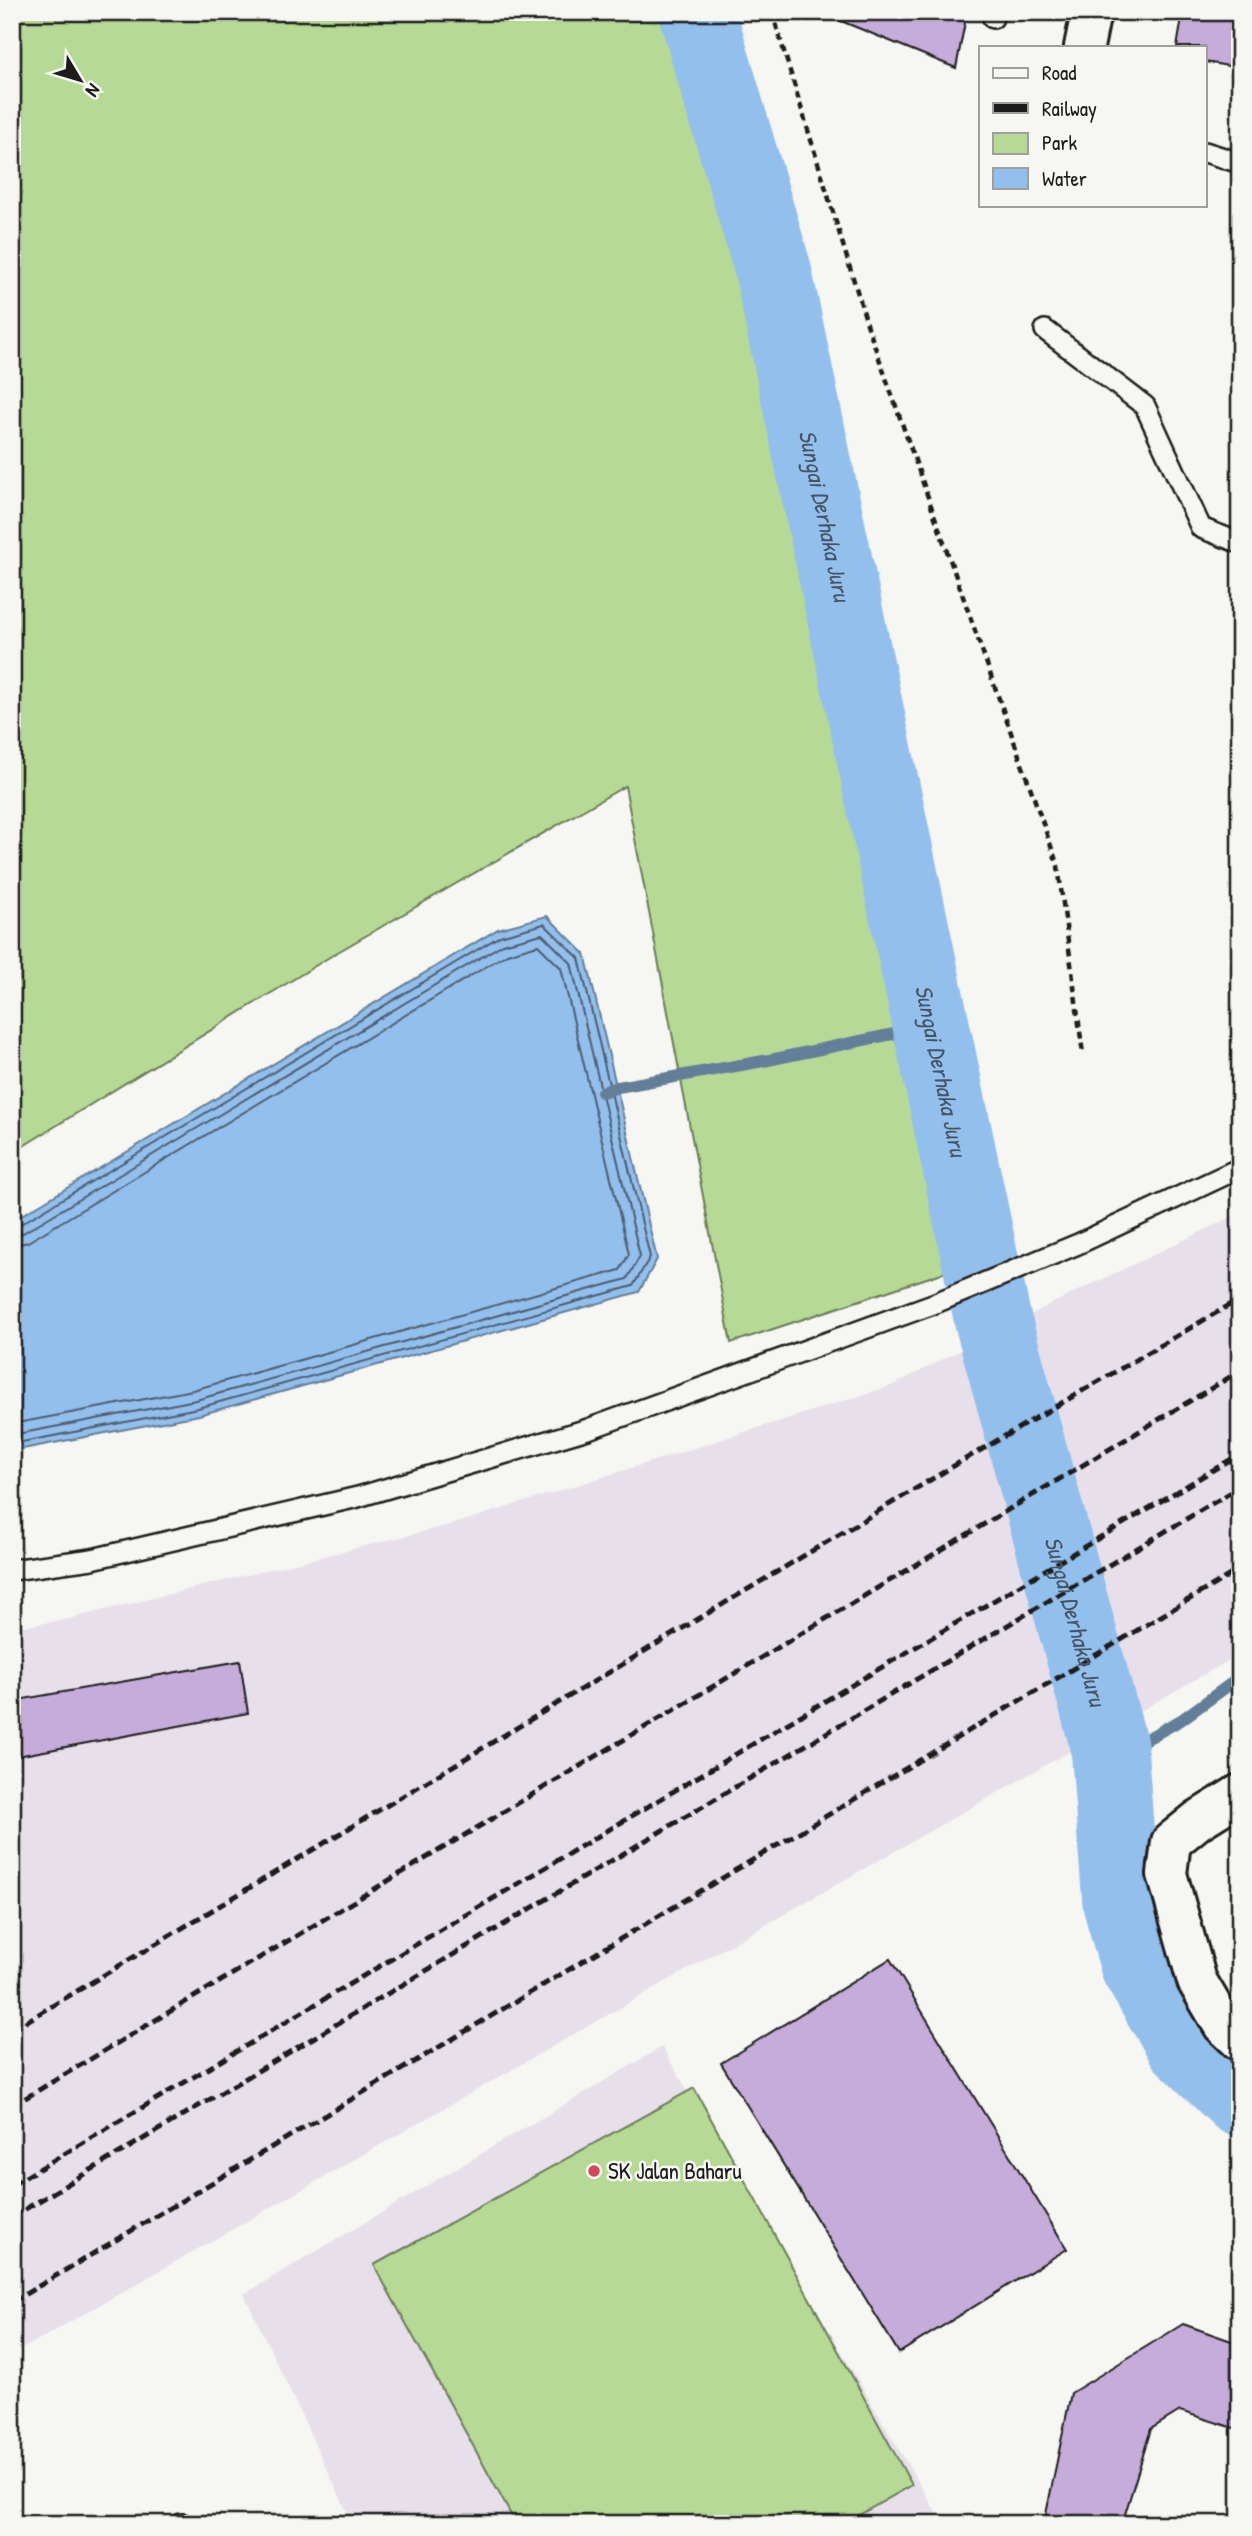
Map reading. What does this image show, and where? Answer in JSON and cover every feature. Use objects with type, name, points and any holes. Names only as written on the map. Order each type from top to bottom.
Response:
[{"type":"street","points":[[1084,46],[1091,12]]},
{"type":"street","points":[[1240,1794],[1198,1820],[1171,1842],[1167,1874],[1197,1980],[1223,2025],[1240,2041]]},
{"type":"lane","points":[[1206,152],[1240,163]]},
{"type":"lane","points":[[1045,330],[1145,406],[1201,528],[1240,542]]},
{"type":"lane","points":[[12,1570],[92,1559],[359,1497],[588,1429],[933,1304],[1078,1244],[1240,1168]]},
{"type":"path","points":[[772,12],[867,327],[1058,866],[1083,1054]]},
{"type":"shaded area","points":[[1240,1213],[1240,1654],[12,2355],[12,1628],[64,1620],[454,1524],[891,1386],[1057,1301]]},
{"type":"shaded area","name":"SK Jalan Baharu","points":[[662,2047],[943,2524],[353,2524],[244,2294]]},
{"type":"green space","points":[[12,12],[684,12],[757,269],[839,692],[960,1267],[731,1343],[625,786],[336,953],[12,1153]]},
{"type":"green space","name":"SK Jalan Baharu","points":[[694,2088],[912,2485],[843,2524],[516,2524],[374,2265]]},
{"type":"water","points":[[547,916],[585,954],[657,1259],[639,1292],[199,1415],[12,1451],[12,1221],[498,929]]},
{"type":"building","points":[[819,12],[967,12],[956,68]]},
{"type":"building","points":[[1183,12],[1240,12],[1240,68],[1206,62],[1206,46],[1177,46]]},
{"type":"building","points":[[240,1661],[248,1713],[12,1757],[12,1701]]},
{"type":"building","points":[[890,1959],[1067,2249],[899,2353],[721,2063]]},
{"type":"building","points":[[1183,2324],[1240,2344],[1240,2430],[1180,2411],[1151,2429],[1122,2524],[1044,2524],[1071,2393]]},
{"type":"waterway","name":"Sungai Derhaka Juru","points":[[697,12],[773,270],[993,1321],[1109,1746],[1121,1903],[1139,1967],[1184,2043],[1240,2098]]},
{"type":"waterway","points":[[602,1092],[931,1026]]},
{"type":"waterway","points":[[1109,1746],[1132,1747],[1181,1720],[1240,1677]]},
{"type":"railway","points":[[12,2030],[962,1461],[1240,1299]]},
{"type":"railway","points":[[12,2106],[1240,1371]]},
{"type":"railway","points":[[12,2185],[1240,1454]]},
{"type":"railway","points":[[12,2217],[1240,1487]]},
{"type":"railway","points":[[12,2302],[1240,1569]]},
{"type":"place","name":"SK Jalan Baharu","points":[[594,2171]]}]
